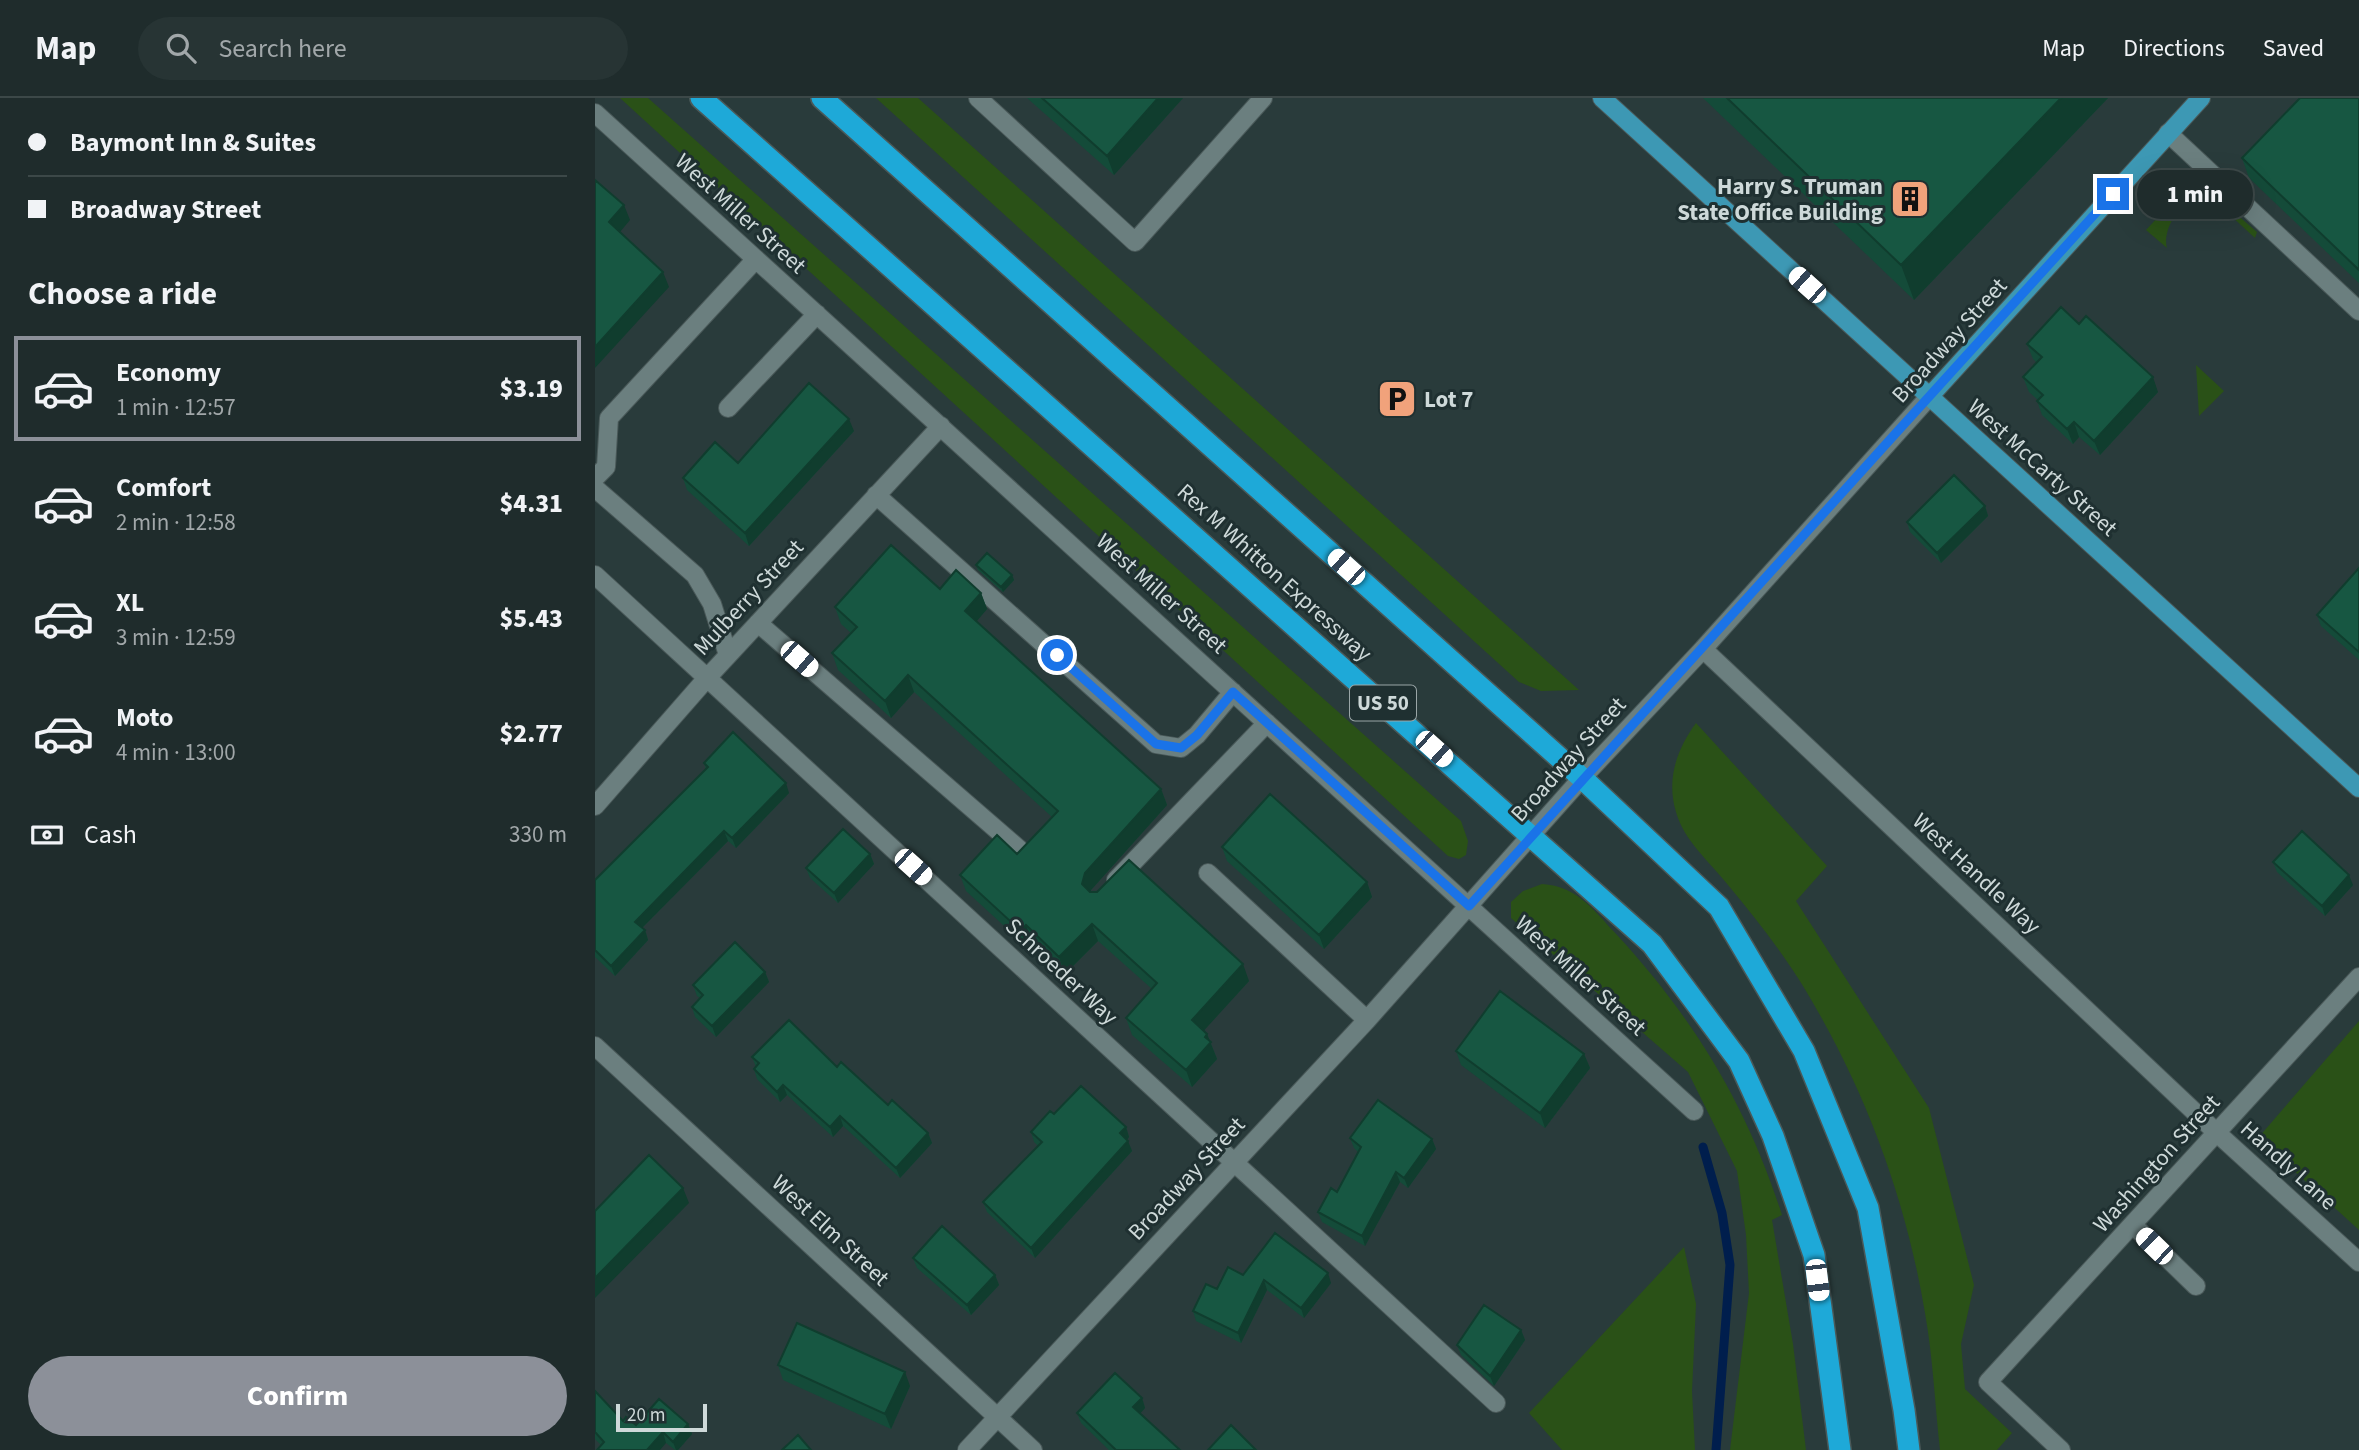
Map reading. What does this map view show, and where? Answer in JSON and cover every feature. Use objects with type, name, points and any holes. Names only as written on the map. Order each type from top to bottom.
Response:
[{"type":"highway","name":"Rex M Whitton Expressway","points":[[701,98],[1652,944],[1739,1061],[1773,1136],[1814,1255],[1840,1450]]},
{"type":"highway","points":[[822,98],[1582,778],[1719,907],[1804,1051],[1868,1208],[1905,1410],[1909,1450]]},
{"type":"main road","name":"West McCarty Street","points":[[1602,98],[2359,788]]},
{"type":"main road","name":"Broadway Street","points":[[1929,397],[2201,98]]},
{"type":"street","points":[[978,98],[1135,242],[1263,98]]},
{"type":"street","name":"West Miller Street","points":[[595,113],[1694,1111]]},
{"type":"street","points":[[2168,133],[2359,311]]},
{"type":"street","points":[[595,478],[606,467],[609,418],[757,259]]},
{"type":"street","points":[[728,408],[817,314]]},
{"type":"street","name":"Broadway Street","points":[[967,1450],[1367,1020],[1582,778],[1703,649],[1929,397]]},
{"type":"street","name":"Mulberry Street","points":[[595,806],[707,678],[941,426]]},
{"type":"street","points":[[595,488],[695,575],[712,604],[728,655]]},
{"type":"street","points":[[876,495],[1156,744],[1181,748],[1197,735],[1233,692]]},
{"type":"street","name":"Schroeder Way","points":[[595,575],[1496,1403]]},
{"type":"street","points":[[758,623],[1019,849]]},
{"type":"street","name":"West Handle Way","points":[[1703,649],[2217,1133]]},
{"type":"street","points":[[1099,898],[1268,723]]},
{"type":"street","points":[[1208,873],[1367,1020]]},
{"type":"street","name":"Washington Street","points":[[2061,1450],[1988,1382],[2359,977]]},
{"type":"street","name":"West Elm Street","points":[[595,1046],[1033,1450]]},
{"type":"street","name":"Handly Lane","points":[[2217,1133],[2359,1262]]},
{"type":"street","points":[[2133,1225],[2196,1286]]},
{"type":"green space","points":[[620,98],[648,98],[1461,821],[1468,841],[1466,855],[1459,859],[1448,856]]},
{"type":"green space","points":[[876,98],[918,98],[1579,690],[1541,691],[1519,682]]},
{"type":"green space","points":[[2198,181],[2257,232],[2255,238],[2205,192],[2190,198],[2176,213],[2168,231],[2167,248],[2146,230],[2185,188],[2196,186]]},
{"type":"green space","points":[[2196,365],[2224,391],[2199,416]]},
{"type":"green space","points":[[1696,723],[1827,866],[1796,901],[1929,1108],[1974,1285],[1961,1344],[1965,1389],[2012,1433],[1997,1450],[1940,1450],[1930,1347],[1917,1271],[1895,1187],[1865,1107],[1828,1029],[1797,977],[1759,924],[1691,842],[1680,823],[1673,800],[1673,776],[1683,743]]},
{"type":"green space","points":[[1542,884],[1566,889],[1584,901],[1646,968],[1695,1032],[1735,1101],[1752,1137],[1782,1215],[1772,1220],[1793,1344],[1806,1450],[1730,1450],[1749,1293],[1746,1235],[1737,1171],[1688,1072],[1511,918],[1511,902],[1523,891]]},
{"type":"green space","points":[[2359,1021],[2359,1230],[2258,1138]]},
{"type":"green space","points":[[1684,1247],[1696,1304],[1692,1391],[1695,1450],[1562,1450],[1529,1413]]},
{"type":"building","points":[[1042,98],[1158,98],[1107,156]]},
{"type":"building","name":"Harry S. Truman State Office Building","points":[[1727,98],[2061,98],[1901,265]]},
{"type":"building","points":[[2300,98],[2359,98],[2359,270],[2242,158]]},
{"type":"building","points":[[595,180],[624,205],[609,222],[663,272],[595,347]]},
{"type":"building","points":[[2061,307],[2079,324],[2086,316],[2153,377],[2094,441],[2074,422],[2067,429],[2037,401],[2043,395],[2023,377],[2042,357],[2027,344]]},
{"type":"building","points":[[809,383],[849,419],[745,533],[683,478],[715,442],[738,463]]},
{"type":"building","points":[[1954,475],[1985,506],[1937,553],[1907,522]]},
{"type":"building","points":[[891,545],[940,589],[956,570],[981,593],[965,611],[1161,789],[1085,873],[1082,884],[1090,892],[1097,892],[1129,860],[1243,964],[1192,1020],[1207,1034],[1205,1037],[1211,1042],[1186,1070],[1126,1018],[1157,983],[1092,924],[1059,957],[1026,925],[1021,931],[960,875],[997,835],[1017,854],[1058,811],[908,675],[885,701],[832,653],[857,627],[835,607]]},
{"type":"building","points":[[987,553],[1012,575],[1001,587],[976,565]]},
{"type":"building","points":[[2359,568],[2359,652],[2317,615]]},
{"type":"building","points":[[733,732],[786,783],[732,838],[724,831],[635,922],[645,930],[611,966],[595,950],[595,880],[708,767],[704,763]]},
{"type":"building","points":[[1270,794],[1367,882],[1319,935],[1222,847]]},
{"type":"building","points":[[843,829],[870,854],[834,893],[806,868]]},
{"type":"building","points":[[2302,831],[2349,875],[2322,906],[2273,862]]},
{"type":"building","points":[[735,942],[765,972],[712,1026],[692,1007],[703,995],[693,985]]},
{"type":"building","points":[[1500,991],[1584,1054],[1540,1113],[1456,1051]]},
{"type":"building","points":[[789,1020],[837,1067],[841,1062],[888,1105],[892,1100],[928,1133],[896,1168],[840,1116],[830,1127],[783,1085],[777,1092],[754,1069],[759,1063],[752,1057]]},
{"type":"building","points":[[1081,1086],[1126,1127],[1120,1133],[1128,1141],[1031,1248],[983,1202],[1042,1142],[1031,1132],[1050,1111],[1054,1114]]},
{"type":"building","points":[[1378,1100],[1432,1139],[1404,1178],[1396,1172],[1362,1236],[1318,1212],[1331,1188],[1337,1192],[1361,1147],[1350,1138]]},
{"type":"building","points":[[649,1155],[683,1188],[595,1278],[595,1211]]},
{"type":"building","points":[[942,1226],[995,1275],[967,1305],[913,1258]]},
{"type":"building","points":[[1275,1233],[1328,1273],[1301,1308],[1264,1280],[1238,1333],[1193,1311],[1206,1284],[1217,1289],[1228,1267],[1243,1275]]},
{"type":"building","points":[[1484,1305],[1521,1330],[1490,1376],[1457,1345]]},
{"type":"building","points":[[797,1323],[905,1372],[885,1414],[778,1365]]},
{"type":"building","points":[[1115,1373],[1142,1398],[1133,1407],[1180,1450],[1116,1450],[1077,1413]]},
{"type":"building","points":[[595,1391],[623,1421],[626,1417],[636,1425],[659,1399],[688,1424],[673,1442],[663,1432],[647,1450],[597,1450],[604,1442],[595,1432]]},
{"type":"building","points":[[1231,1425],[1256,1450],[1208,1450]]},
{"type":"building","points":[[798,1435],[811,1450],[782,1450]]},
{"type":"waterway","points":[[1703,1147],[1722,1213],[1730,1265],[1716,1450]]},
{"type":"place","name":"Harry S. Truman State Office Building","points":[[1910,199]]},
{"type":"place","name":"Lot 7","points":[[1397,399]]},
{"type":"route","points":[[1057,655],[1156,744],[1181,748],[1197,735],[1233,692],[1469,906],[2113,194]]}]
